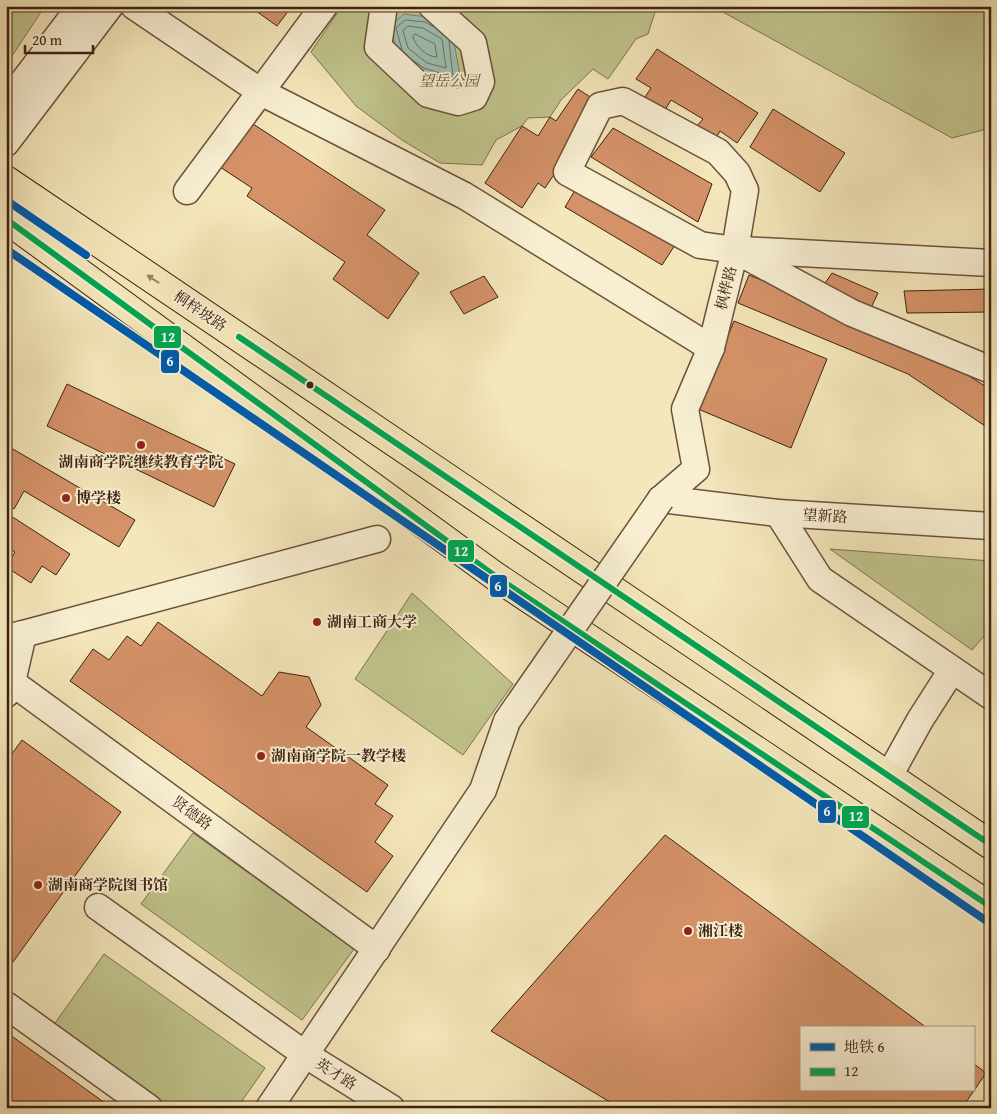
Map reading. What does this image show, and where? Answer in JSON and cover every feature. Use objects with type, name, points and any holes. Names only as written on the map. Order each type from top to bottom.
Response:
[{"type":"main road","name":"桐梓坡路","points":[[6,180],[991,846]]},
{"type":"main road","points":[[6,219],[495,576],[991,907]]},
{"type":"street","points":[[6,104],[81,6]]},
{"type":"street","points":[[6,143],[110,6]]},
{"type":"street","points":[[134,6],[261,92],[464,196],[711,348]]},
{"type":"street","points":[[187,191],[324,6]]},
{"type":"street","points":[[385,8],[378,47],[428,94],[458,102],[474,97],[481,82],[474,43],[432,6]]},
{"type":"street","points":[[735,250],[745,190],[737,173],[718,152],[623,101],[600,106],[567,172],[700,245],[735,250],[852,313],[991,370]]},
{"type":"street","name":"枫桦路","points":[[661,499],[696,469],[685,410],[711,348],[735,250],[991,263]]},
{"type":"street","points":[[269,1108],[483,790],[507,721],[661,499]]},
{"type":"street","name":"望新路","points":[[661,499],[778,514],[991,526]]},
{"type":"street","points":[[778,514],[820,579],[952,670],[988,687]]},
{"type":"street","points":[[8,685],[14,636],[377,539]]},
{"type":"street","points":[[889,776],[920,720],[952,670]]},
{"type":"street","name":"贤德路","points":[[8,685],[377,949]]},
{"type":"street","name":"英才路","points":[[98,907],[306,1055],[391,1108]]},
{"type":"street","points":[[6,1004],[149,1108]]},
{"type":"green space","points":[[6,6],[45,6],[6,65]]},
{"type":"green space","name":"望岳公园","points":[[342,6],[660,6],[656,9],[648,34],[636,39],[608,79],[593,69],[561,100],[550,117],[528,118],[522,126],[496,140],[482,165],[440,163],[402,140],[356,106],[311,52]]},
{"type":"green space","points":[[712,6],[991,6],[991,128],[952,138]]},
{"type":"green space","points":[[830,549],[991,561],[991,628],[972,650]]},
{"type":"green space","points":[[412,593],[513,684],[463,755],[355,679]]},
{"type":"green space","points":[[193,833],[354,949],[302,1020],[141,904]]},
{"type":"green space","points":[[104,954],[265,1068],[237,1108],[168,1108],[53,1026]]},
{"type":"water","points":[[404,14],[427,17],[452,32],[462,86],[421,73],[398,55],[390,26]]},
{"type":"building","points":[[249,6],[292,6],[277,26]]},
{"type":"building","points":[[657,49],[758,113],[737,143],[720,131],[714,142],[695,128],[703,119],[671,100],[665,110],[645,97],[651,88],[636,79]]},
{"type":"building","points":[[578,89],[601,104],[545,188],[538,183],[522,208],[485,183],[522,126],[538,136],[550,117],[556,121]]},
{"type":"building","points":[[773,109],[845,153],[820,192],[750,147]]},
{"type":"building","points":[[250,122],[385,210],[367,235],[419,273],[388,319],[333,279],[345,262],[247,196],[252,188],[220,167]]},
{"type":"building","points":[[613,128],[712,184],[698,222],[591,157]]},
{"type":"building","points":[[577,187],[675,245],[662,265],[565,207]]},
{"type":"building","points":[[832,273],[878,293],[869,312],[821,289]]},
{"type":"building","points":[[749,275],[924,347],[991,390],[991,430],[908,374],[738,303]]},
{"type":"building","points":[[484,276],[498,297],[464,314],[450,292]]},
{"type":"building","points":[[991,289],[991,312],[907,313],[904,291]]},
{"type":"building","points":[[734,321],[827,359],[791,448],[698,409]]},
{"type":"building","name":"湖南商学院继续教育学院","points":[[67,384],[235,464],[214,507],[47,426]]},
{"type":"building","name":"博学楼","points":[[6,445],[135,520],[119,547],[24,491],[14,509],[6,504]]},
{"type":"building","points":[[11,516],[70,554],[56,575],[42,566],[31,583],[6,567],[15,552],[6,546],[6,524]]},
{"type":"building","name":"湖南商学院一教学楼","points":[[158,622],[262,696],[279,672],[309,677],[321,705],[306,727],[388,785],[375,804],[393,816],[375,842],[393,856],[367,892],[70,681],[93,649],[109,660],[127,636],[141,646]]},
{"type":"building","name":"湖南商学院图书馆","points":[[22,740],[121,812],[13,962],[6,957],[6,762]]},
{"type":"building","name":"湘江楼","points":[[665,835],[924,1026],[800,1026],[800,1092],[973,1092],[962,1108],[620,1108],[491,1031]]},
{"type":"building","points":[[6,1032],[112,1108],[6,1108]]},
{"type":"building","name":"湘江楼","points":[[974,1064],[986,1073],[974,1090]]},
{"type":"metro line","name":"6","points":[[6,200],[86,255]]},
{"type":"metro line","name":"6","points":[[6,249],[991,924]]},
{"type":"transit line","name":"12","points":[[6,219],[495,576],[991,907]]},
{"type":"transit line","name":"12","points":[[239,337],[991,845]]},
{"type":"place","name":"湖南商学院继续教育学院","points":[[141,445]]},
{"type":"place","name":"博学楼","points":[[66,498]]},
{"type":"place","name":"湖南工商大学","points":[[317,622]]},
{"type":"place","name":"湖南商学院一教学楼","points":[[261,756]]},
{"type":"place","name":"湖南商学院图书馆","points":[[38,885]]},
{"type":"place","name":"湘江楼","points":[[688,931]]}]
